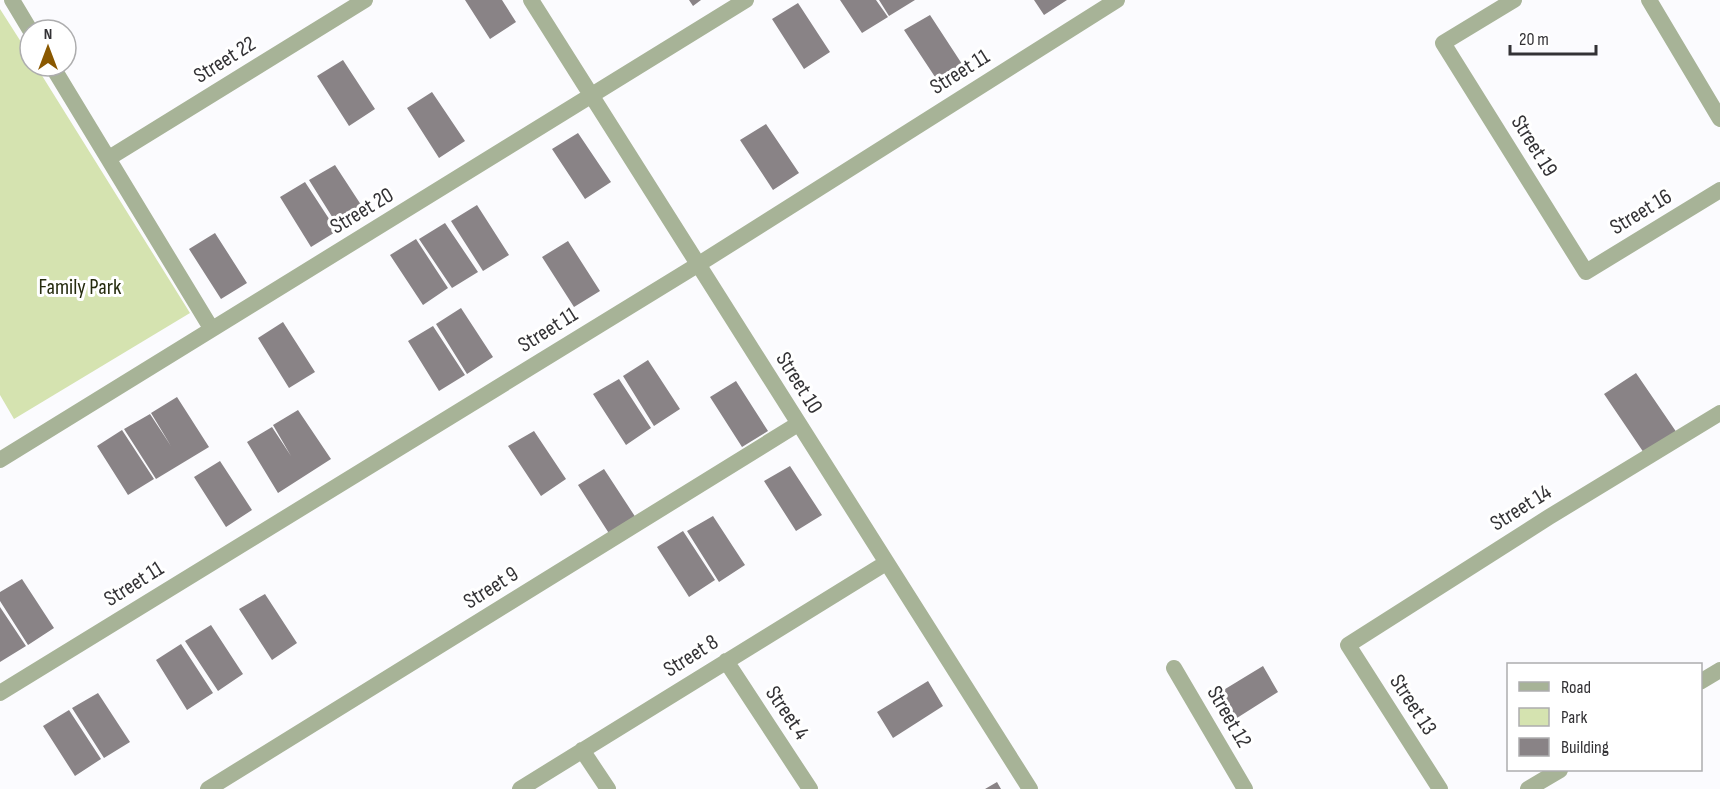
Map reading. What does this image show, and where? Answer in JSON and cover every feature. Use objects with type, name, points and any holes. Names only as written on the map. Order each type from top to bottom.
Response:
[{"type":"street","points":[[12,0],[23,18]]},
{"type":"street","name":"Street 22","points":[[109,158],[365,0]]},
{"type":"street","name":"Street 10","points":[[531,0],[1030,789]]},
{"type":"street","name":"Street 20","points":[[0,460],[746,0]]},
{"type":"street","name":"Street 11","points":[[0,693],[699,264],[1117,0]]},
{"type":"street","name":"Street 19","points":[[1514,0],[1443,43],[1586,272]]},
{"type":"street","points":[[1649,0],[1720,119]]},
{"type":"street","points":[[59,78],[212,328]]},
{"type":"street","name":"Street 16","points":[[1586,272],[1720,190]]},
{"type":"street","name":"Street 14","points":[[1348,645],[1549,517],[1720,413]]},
{"type":"street","name":"Street 9","points":[[208,789],[798,424]]},
{"type":"street","name":"Street 8","points":[[520,789],[886,563]]},
{"type":"street","name":"Street 13","points":[[1348,645],[1440,789]]},
{"type":"street","name":"Street 4","points":[[726,661],[810,789]]},
{"type":"street","name":"Street 12","points":[[1174,668],[1245,789]]},
{"type":"street","points":[[1702,681],[1720,670]]},
{"type":"street","points":[[582,750],[608,789]]},
{"type":"street","points":[[1528,789],[1558,771]]},
{"type":"green space","name":"Family Park","points":[[0,9],[18,37],[18,78],[43,78],[190,313],[14,419],[0,395]]},
{"type":"building","points":[[465,0],[502,0],[516,22],[490,39]]},
{"type":"building","points":[[689,0],[701,0],[693,6]]},
{"type":"building","points":[[840,0],[876,0],[888,17],[862,33]]},
{"type":"building","points":[[879,0],[915,0],[889,16]]},
{"type":"building","points":[[1034,0],[1067,0],[1044,15]]},
{"type":"building","points":[[798,3],[830,52],[804,69],[772,19]]},
{"type":"building","points":[[930,15],[962,64],[937,80],[904,30]]},
{"type":"building","points":[[343,60],[375,109],[349,126],[317,76]]},
{"type":"building","points":[[432,92],[465,141],[439,158],[407,108]]},
{"type":"building","points":[[766,124],[799,173],[773,190],[740,140]]},
{"type":"building","points":[[578,133],[611,182],[585,199],[552,149]]},
{"type":"building","points":[[335,165],[367,214],[341,231],[309,180]]},
{"type":"building","points":[[305,182],[337,231],[311,247],[280,197]]},
{"type":"building","points":[[477,205],[509,255],[483,271],[451,221]]},
{"type":"building","points":[[445,223],[478,272],[452,288],[419,239]]},
{"type":"building","points":[[215,233],[247,283],[221,299],[189,249]]},
{"type":"building","points":[[416,239],[448,288],[423,305],[390,255]]},
{"type":"building","points":[[568,241],[600,291],[574,307],[542,257]]},
{"type":"building","points":[[461,308],[493,357],[467,374],[436,324]]},
{"type":"building","points":[[283,322],[315,372],[289,388],[258,338]]},
{"type":"building","points":[[433,326],[465,375],[439,391],[408,341]]},
{"type":"building","points":[[648,360],[680,409],[654,426],[623,376]]},
{"type":"building","points":[[1636,373],[1677,433],[1644,453],[1604,394]]},
{"type":"building","points":[[619,379],[651,428],[626,445],[593,394]]},
{"type":"building","points":[[736,381],[768,431],[742,447],[710,397]]},
{"type":"building","points":[[177,397],[209,447],[156,479],[124,429],[150,414],[171,446],[151,413]]},
{"type":"building","points":[[298,410],[331,459],[278,493],[247,442],[272,427],[291,456],[273,425]]},
{"type":"building","points":[[122,430],[154,479],[128,495],[97,446]]},
{"type":"building","points":[[534,431],[566,479],[541,496],[508,446]]},
{"type":"building","points":[[220,461],[252,510],[226,527],[194,477]]},
{"type":"building","points":[[790,466],[822,515],[796,531],[764,481]]},
{"type":"building","points":[[604,469],[636,518],[610,535],[578,485]]},
{"type":"building","points":[[713,516],[745,565],[719,582],[687,531]]},
{"type":"building","points":[[683,531],[715,580],[689,597],[657,547]]},
{"type":"building","points":[[22,579],[54,628],[28,645],[0,601],[0,592]]},
{"type":"building","points":[[265,594],[297,643],[272,660],[239,609]]},
{"type":"building","points":[[0,607],[26,646],[0,662]]},
{"type":"building","points":[[211,625],[243,674],[218,691],[185,641]]},
{"type":"building","points":[[181,644],[213,693],[187,710],[156,660]]},
{"type":"building","points":[[1263,666],[1278,692],[1229,723],[1212,697]]},
{"type":"building","points":[[928,681],[943,706],[893,738],[877,712]]},
{"type":"building","points":[[98,693],[130,742],[104,758],[72,708]]},
{"type":"building","points":[[69,710],[101,759],[75,776],[43,726]]},
{"type":"building","points":[[997,782],[1001,789],[985,789]]}]
